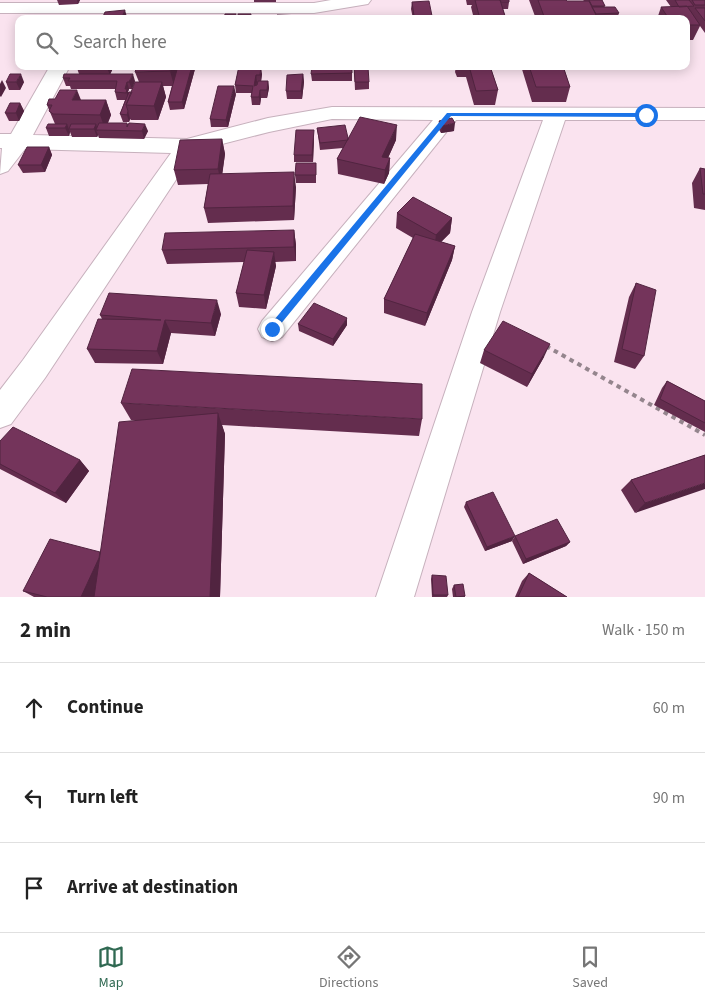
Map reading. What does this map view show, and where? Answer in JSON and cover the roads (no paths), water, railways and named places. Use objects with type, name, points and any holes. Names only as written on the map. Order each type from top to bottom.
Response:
[{"type":"street","points":[[0,8],[90,9],[314,4],[362,0]]},
{"type":"street","points":[[0,166],[9,141],[57,70]]},
{"type":"street","points":[[9,141],[187,146],[287,121],[332,113],[705,114]]},
{"type":"street","points":[[272,329],[450,114]]},
{"type":"street","points":[[395,597],[486,312],[556,114]]},
{"type":"street","points":[[0,414],[34,369],[187,146]]}]
